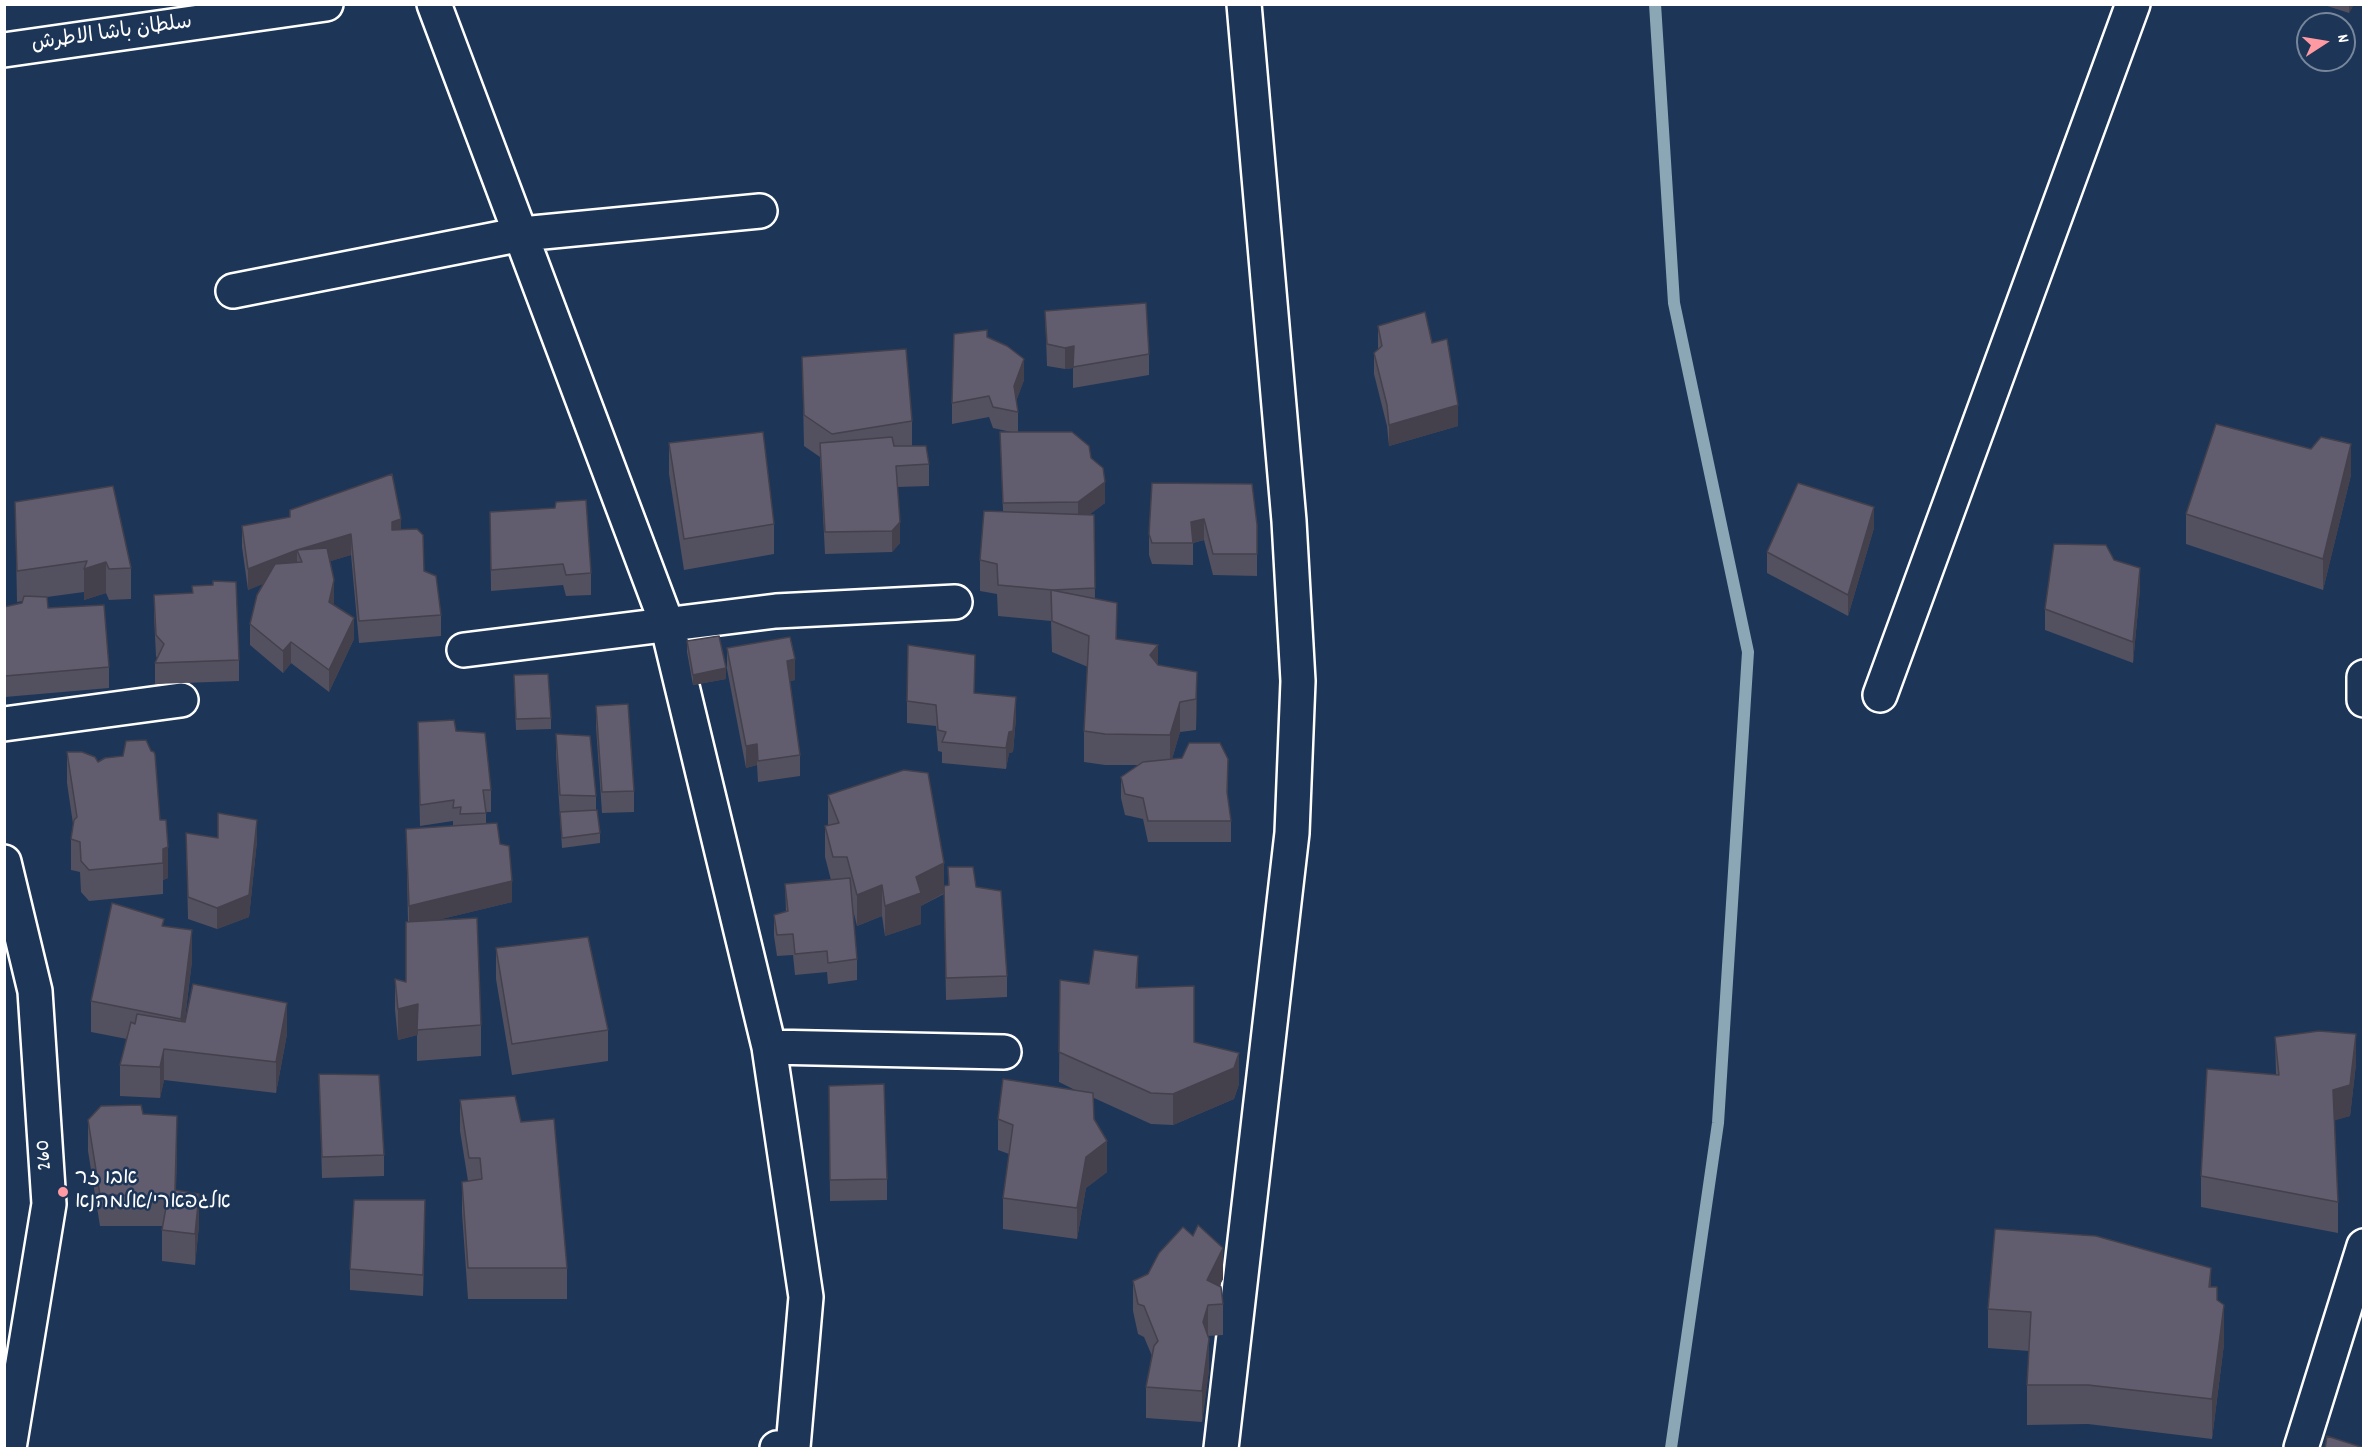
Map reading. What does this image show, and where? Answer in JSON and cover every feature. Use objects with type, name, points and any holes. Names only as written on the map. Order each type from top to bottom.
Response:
[{"type":"street","name":"سلطان باشا الاطرش","points":[[4,50],[326,4]]},
{"type":"street","points":[[434,4],[667,624],[769,1047],[806,1297],[793,1447],[777,1449]]},
{"type":"street","points":[[1221,1449],[1292,834],[1298,681],[1289,521],[1244,4]]},
{"type":"street","points":[[1880,695],[2133,4]]},
{"type":"street","points":[[233,291],[522,234],[760,211]]},
{"type":"street","points":[[464,650],[776,611],[955,602]]},
{"type":"street","points":[[2364,677],[2364,700]]},
{"type":"street","points":[[4,724],[181,700]]},
{"type":"street","name":"260","points":[[4,862],[35,991],[49,1204],[9,1449]]},
{"type":"street","points":[[769,1047],[1004,1052]]},
{"type":"street","points":[[2301,1449],[2364,1246]]},
{"type":"building","points":[[1146,303],[1149,354],[1073,367],[1074,346],[1065,348],[1047,344],[1045,311]]},
{"type":"building","points":[[1425,312],[1432,343],[1447,339],[1458,405],[1389,425],[1387,405],[1374,353],[1382,346],[1378,326]]},
{"type":"building","points":[[987,330],[987,337],[1007,346],[1024,359],[1014,386],[1018,412],[993,407],[989,396],[952,403],[954,334]]},
{"type":"building","points":[[906,349],[912,421],[832,434],[804,415],[802,357]]},
{"type":"building","points":[[2216,424],[2311,449],[2321,437],[2351,444],[2323,559],[2186,514]]},
{"type":"building","points":[[763,432],[774,524],[684,539],[669,443]]},
{"type":"building","points":[[1000,432],[1072,432],[1089,446],[1091,458],[1103,468],[1105,482],[1078,502],[1003,503]]},
{"type":"building","points":[[892,437],[894,446],[926,446],[929,464],[896,466],[900,522],[892,531],[825,532],[820,443]]},
{"type":"building","points":[[392,474],[401,519],[392,522],[392,530],[417,529],[423,535],[424,571],[436,576],[441,615],[359,621],[351,534],[297,550],[248,569],[242,526],[290,517],[290,510]]},
{"type":"building","points":[[1152,483],[1252,484],[1257,525],[1257,554],[1213,554],[1204,519],[1191,522],[1193,543],[1152,543],[1149,534]]},
{"type":"building","points":[[1798,483],[1874,507],[1848,595],[1767,552]]},
{"type":"building","points":[[113,486],[131,568],[109,569],[106,562],[84,569],[87,561],[17,571],[15,502]]},
{"type":"building","points":[[586,500],[591,573],[566,575],[563,564],[491,570],[490,512],[555,508],[556,502]]},
{"type":"building","points":[[984,511],[1094,515],[1095,588],[1053,590],[998,585],[997,564],[980,560]]},
{"type":"building","points":[[2054,544],[2106,545],[2114,560],[2140,568],[2133,642],[2045,609]]},
{"type":"building","points":[[327,548],[334,580],[329,602],[354,618],[329,670],[291,642],[283,651],[250,624],[257,595],[275,564],[302,562],[297,550]]},
{"type":"building","points":[[213,581],[236,582],[239,660],[155,663],[164,644],[156,635],[154,595],[193,593],[192,586],[213,585]]},
{"type":"building","points":[[1051,590],[1117,603],[1116,639],[1158,645],[1150,655],[1158,665],[1197,672],[1196,699],[1180,702],[1170,735],[1105,734],[1084,731],[1089,636],[1052,621]]},
{"type":"building","points":[[24,596],[47,597],[48,608],[104,605],[109,667],[5,676],[4,607],[22,603]]},
{"type":"building","points":[[719,636],[726,668],[693,675],[687,641]]},
{"type":"building","points":[[790,637],[795,659],[787,661],[800,755],[758,761],[757,744],[746,746],[727,648]]},
{"type":"building","points":[[908,645],[975,655],[974,693],[1016,697],[1013,731],[1009,732],[1006,748],[942,742],[946,732],[938,730],[936,705],[907,701]]},
{"type":"building","points":[[548,674],[551,718],[516,719],[514,675]]},
{"type":"building","points":[[628,704],[634,791],[602,792],[596,706]]},
{"type":"building","points":[[454,720],[456,731],[485,733],[491,790],[483,790],[486,813],[460,814],[461,807],[453,808],[454,800],[420,805],[418,722]]},
{"type":"building","points":[[556,734],[590,736],[596,796],[560,795]]},
{"type":"building","points":[[146,740],[155,755],[160,820],[166,820],[168,847],[163,849],[163,863],[89,870],[81,861],[80,842],[71,839],[74,820],[77,817],[67,752],[82,752],[95,757],[98,762],[105,758],[123,756],[126,741]]},
{"type":"building","points":[[1189,743],[1220,743],[1228,759],[1227,792],[1231,821],[1148,821],[1143,798],[1125,794],[1121,777],[1143,762],[1182,758]]},
{"type":"building","points":[[904,770],[928,773],[944,863],[916,877],[921,893],[885,906],[882,885],[857,895],[847,857],[833,857],[825,826],[839,823],[828,795]]},
{"type":"building","points":[[597,810],[600,833],[562,838],[560,812]]},
{"type":"building","points":[[218,813],[257,820],[249,895],[217,908],[188,897],[186,833],[218,838]]},
{"type":"building","points":[[497,823],[500,844],[509,846],[512,881],[409,906],[406,829]]},
{"type":"building","points":[[948,867],[973,867],[976,887],[1001,891],[1007,976],[946,978],[944,886],[949,885]]},
{"type":"building","points":[[850,878],[857,959],[828,963],[827,951],[795,954],[793,934],[777,935],[774,915],[788,911],[785,884]]},
{"type":"building","points":[[112,903],[164,919],[162,926],[192,930],[181,1019],[91,1001]]},
{"type":"building","points":[[477,918],[481,1025],[417,1030],[418,1004],[398,1009],[395,979],[406,982],[406,922]]},
{"type":"building","points":[[588,937],[608,1030],[512,1044],[496,948]]},
{"type":"building","points":[[1094,950],[1138,956],[1136,988],[1194,986],[1194,1042],[1239,1053],[1234,1068],[1173,1094],[1151,1093],[1059,1052],[1060,980],[1089,984]]},
{"type":"building","points":[[193,984],[287,1003],[276,1062],[164,1049],[160,1067],[120,1065],[131,1022],[135,1024],[137,1014],[185,1022]]},
{"type":"building","points":[[2319,1031],[2356,1034],[2350,1085],[2333,1090],[2338,1202],[2201,1176],[2207,1069],[2279,1075],[2275,1037]]},
{"type":"building","points":[[319,1074],[379,1075],[384,1155],[322,1157]]},
{"type":"building","points":[[1003,1079],[1093,1093],[1094,1119],[1107,1141],[1086,1157],[1077,1208],[1003,1198],[1013,1125],[998,1119]]},
{"type":"building","points":[[884,1084],[887,1179],[830,1180],[829,1086]]},
{"type":"building","points":[[515,1096],[521,1122],[554,1119],[567,1268],[468,1268],[462,1182],[482,1179],[480,1158],[469,1158],[460,1100]]},
{"type":"building","points":[[141,1105],[143,1114],[177,1116],[175,1190],[199,1194],[195,1234],[162,1230],[168,1196],[100,1195],[88,1120],[101,1106]]},
{"type":"building","points":[[354,1200],[425,1200],[423,1275],[350,1269]]},
{"type":"building","points":[[1198,1225],[1223,1248],[1207,1280],[1221,1287],[1223,1304],[1208,1305],[1203,1322],[1209,1339],[1202,1391],[1146,1387],[1154,1346],[1158,1341],[1144,1306],[1138,1304],[1133,1281],[1148,1274],[1159,1253],[1183,1227],[1193,1236]]},
{"type":"building","points":[[1995,1229],[2096,1236],[2211,1268],[2209,1287],[2217,1287],[2217,1300],[2224,1305],[2212,1399],[2088,1385],[2027,1385],[2031,1312],[1988,1309]]},
{"type":"building","points":[[2327,1436],[2364,1448],[2364,1449],[2325,1449]]},
{"type":"waterway","points":[[1655,4],[1674,303],[1748,652],[1718,1123],[1671,1448]]},
{"type":"place","name":"אבו זר אלגפארי/אלמהנא","points":[[63,1192]]}]
